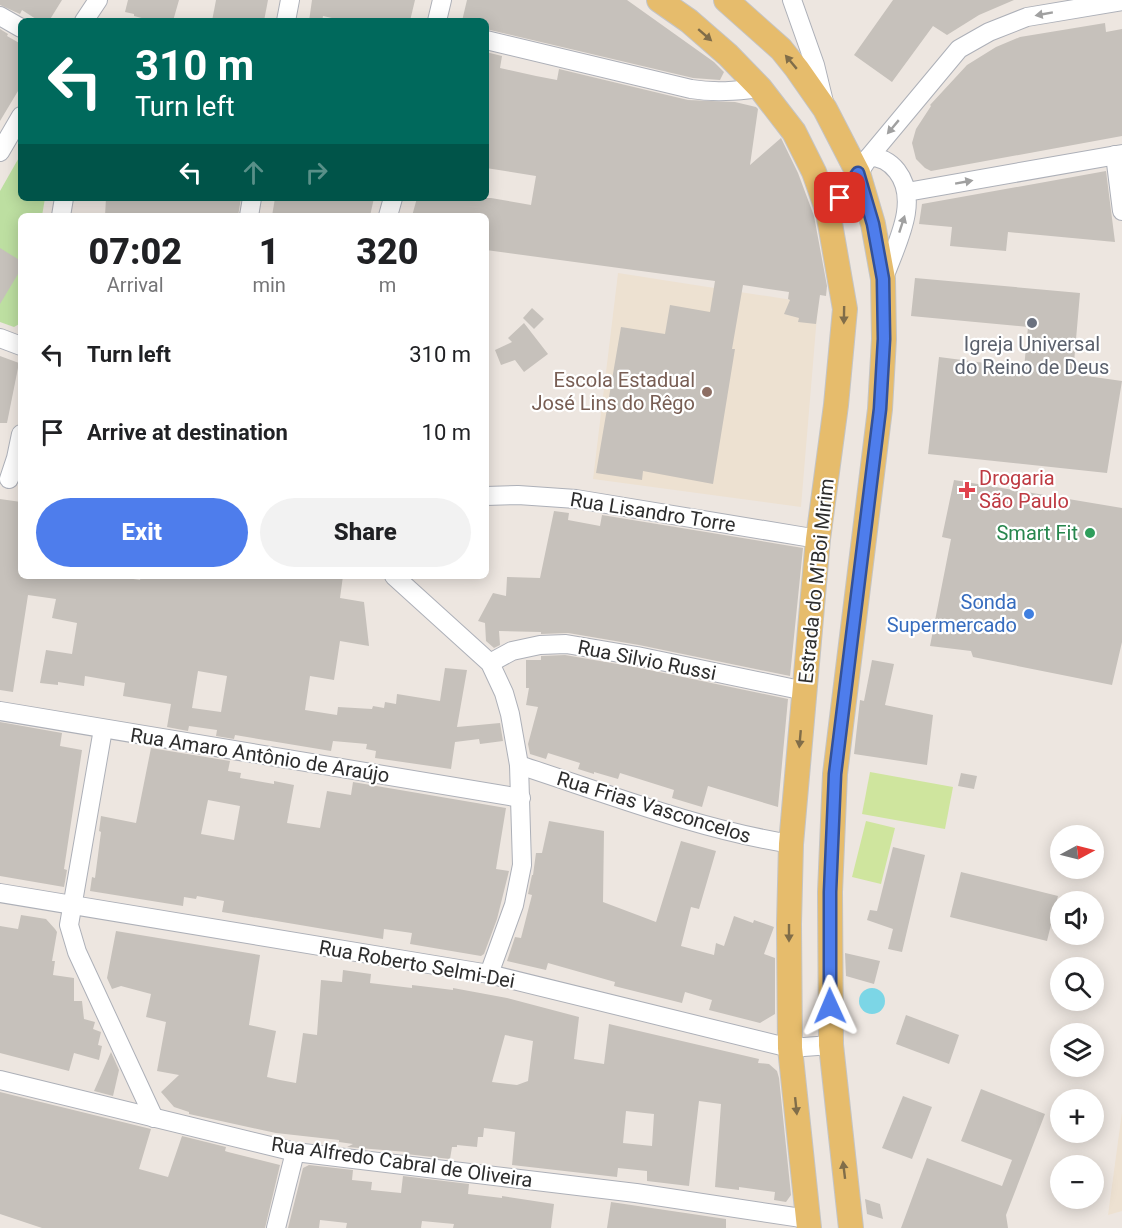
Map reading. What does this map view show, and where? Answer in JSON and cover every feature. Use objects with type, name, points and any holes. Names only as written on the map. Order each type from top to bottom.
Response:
[{"type":"main road","name":"Estrada do M'Boi Mirim","points":[[658,0],[689,21],[728,56],[760,88],[794,132],[814,172],[828,212],[844,309],[836,405],[818,539],[791,844],[790,1048],[809,1224]]},
{"type":"main road","name":"Estrada do M'Boi Mirim","points":[[726,0],[781,49],[863,165],[883,279],[884,339],[880,409],[835,774],[830,892],[831,1046],[851,1228]]},
{"type":"street","points":[[86,18],[98,0]]},
{"type":"street","points":[[287,18],[290,0]]},
{"type":"street","points":[[438,18],[442,0]]},
{"type":"street","points":[[792,0],[815,65],[825,109]]},
{"type":"street","points":[[828,212],[849,188],[863,165],[959,49],[989,32],[1027,17],[1122,1]]},
{"type":"street","points":[[0,16],[18,26]]},
{"type":"street","points":[[489,41],[691,89],[729,92],[760,88]]},
{"type":"street","points":[[0,152],[18,121]]},
{"type":"street","points":[[907,192],[1118,155],[1122,211]]},
{"type":"street","points":[[863,165],[878,158],[888,162],[902,178],[907,192],[906,214],[883,279]]},
{"type":"street","points":[[0,338],[18,345]]},
{"type":"street","points":[[10,479],[18,448]]},
{"type":"street","name":"Rua Lisandro Torre","points":[[489,496],[518,495],[576,500],[818,539]]},
{"type":"street","points":[[397,579],[490,663],[507,703],[519,765],[522,865],[514,905],[489,974]]},
{"type":"street","name":"Rua Silvio Russi","points":[[490,663],[512,651],[540,645],[566,644],[637,656],[805,692]]},
{"type":"street","name":"Rua Amaro Antônio de Araújo","points":[[0,711],[521,798]]},
{"type":"street","points":[[103,729],[69,925],[77,952],[154,1118]]},
{"type":"street","name":"Rua Frias Vasconcelos","points":[[519,765],[707,825],[791,844]]},
{"type":"street","name":"Rua Roberto Selmi-Dei","points":[[0,893],[489,974],[790,1048],[831,1046]]},
{"type":"street","name":"Rua Alfredo Cabral de Oliveira","points":[[0,1080],[295,1152],[636,1192],[809,1224]]},
{"type":"street","points":[[276,1228],[295,1152]]},
{"type":"shaded area","name":"Escola Estadual José Lins do Rêgo","points":[[618,273],[818,304],[801,507],[593,479]]},
{"type":"shaded area","points":[[1122,1112],[1122,1211],[1108,1215]]},
{"type":"green space","points":[[18,159],[18,201],[44,201],[42,213],[18,213],[18,325],[14,327],[0,322],[0,191]]},
{"type":"green space","points":[[870,772],[953,787],[945,829],[862,814]]},
{"type":"green space","points":[[866,821],[895,828],[881,884],[852,877]]},
{"type":"water","points":[[872,988],[881,992],[885,1001],[881,1010],[872,1014],[863,1010],[859,1001],[863,992]]},
{"type":"building","points":[[0,0],[62,0],[51,18],[34,18],[22,10],[20,14],[0,5]]},
{"type":"building","points":[[128,0],[179,0],[174,18],[142,18],[125,12]]},
{"type":"building","points":[[216,0],[268,0],[265,18],[213,18]]},
{"type":"building","points":[[312,0],[415,0],[411,18],[323,16],[323,18],[309,18]]},
{"type":"building","points":[[467,0],[627,0],[714,62],[724,72],[720,80],[693,78],[489,30],[489,18],[463,18]]},
{"type":"building","points":[[893,0],[1014,0],[979,15],[947,35],[933,26],[892,82],[854,55]]},
{"type":"building","points":[[1105,23],[1106,32],[1122,29],[1122,136],[931,171],[916,159],[912,143],[916,129],[930,105],[967,65],[996,47],[1020,37]]},
{"type":"building","points":[[0,29],[18,42],[18,91],[0,121]]},
{"type":"building","points":[[489,53],[502,56],[500,68],[536,76],[557,80],[559,69],[688,100],[735,102],[756,107],[758,109],[750,165],[781,138],[798,173],[814,216],[827,286],[826,296],[820,295],[816,324],[798,322],[799,318],[784,314],[790,300],[788,299],[789,292],[743,285],[713,484],[643,471],[642,480],[596,473],[621,327],[665,334],[670,305],[710,312],[715,281],[489,250],[489,213],[413,213],[416,201],[489,201],[491,198],[531,205],[536,176],[489,168]]},
{"type":"building","points":[[1106,171],[1115,242],[1008,232],[1006,251],[950,246],[952,227],[919,224],[922,204]]},
{"type":"building","points":[[106,201],[240,201],[238,213],[105,213]]},
{"type":"building","points":[[274,201],[373,201],[371,213],[272,213]]},
{"type":"building","points":[[0,248],[18,259],[18,274],[0,304]]},
{"type":"building","points":[[915,278],[1080,293],[1073,374],[1122,381],[1107,473],[928,454],[939,357],[1024,368],[1028,327],[911,316]]},
{"type":"building","points":[[532,308],[544,319],[534,329],[523,318]]},
{"type":"building","points":[[524,323],[548,354],[524,372],[515,360],[501,365],[495,350],[512,342],[508,338]]},
{"type":"building","points":[[0,356],[18,363],[18,368],[7,423],[0,423]]},
{"type":"building","points":[[954,480],[1122,508],[1122,642],[1112,685],[973,657],[971,651],[930,646],[951,539],[942,537]]},
{"type":"building","points":[[0,499],[18,502],[18,579],[343,579],[340,598],[364,602],[369,646],[340,641],[334,680],[310,676],[305,710],[337,715],[338,707],[384,708],[385,702],[396,704],[397,694],[440,701],[445,668],[467,670],[457,727],[500,723],[503,741],[480,744],[479,739],[455,742],[451,769],[375,758],[376,751],[366,749],[367,744],[333,741],[331,751],[235,735],[234,739],[216,736],[217,730],[189,726],[188,731],[167,727],[171,704],[123,696],[125,683],[85,676],[84,686],[58,682],[58,685],[40,683],[46,650],[72,654],[77,623],[52,618],[56,599],[28,595],[13,692],[0,690]],"holes":[[[198,671],[227,676],[221,712],[192,708]]]},
{"type":"building","points":[[554,511],[569,513],[568,520],[600,526],[602,515],[803,548],[790,676],[568,633],[499,631],[500,645],[494,648],[486,641],[485,623],[478,621],[493,593],[506,596],[507,577],[540,578]]},
{"type":"building","points":[[565,655],[788,699],[778,807],[708,786],[702,807],[672,798],[674,790],[620,773],[618,779],[594,772],[594,774],[578,769],[580,763],[548,753],[546,759],[530,754],[528,744],[538,707],[526,705],[529,688],[526,688],[526,660],[541,660],[541,656]]},
{"type":"building","points":[[872,660],[894,664],[885,705],[933,715],[927,765],[854,754],[860,700],[864,701]]},
{"type":"building","points":[[0,722],[62,733],[60,746],[82,750],[64,869],[67,870],[64,887],[0,876]]},
{"type":"building","points":[[151,748],[230,761],[228,771],[241,773],[240,778],[294,785],[287,823],[320,828],[327,791],[351,795],[353,782],[506,808],[496,869],[509,871],[497,919],[484,954],[481,956],[410,944],[412,933],[384,929],[383,939],[222,912],[224,901],[197,896],[196,899],[184,897],[183,906],[90,891],[92,877],[95,878],[101,816],[136,823]],"holes":[[[208,800],[240,806],[234,840],[201,834]]]},
{"type":"building","points":[[961,773],[977,776],[974,789],[958,786]]},
{"type":"building","points":[[549,821],[604,831],[603,902],[656,922],[681,841],[716,851],[699,909],[691,907],[681,946],[714,955],[716,943],[724,946],[734,916],[774,927],[764,954],[775,958],[775,1014],[760,1023],[709,1010],[712,1000],[685,992],[682,1003],[614,986],[615,982],[548,963],[546,970],[507,961],[515,937],[521,938],[532,895],[528,894],[536,853],[542,853]]},
{"type":"building","points":[[893,847],[925,855],[902,952],[888,949],[893,929],[867,920],[870,910],[877,911]]},
{"type":"building","points":[[961,872],[1050,894],[1050,929],[1047,941],[950,917]]},
{"type":"building","points":[[21,915],[46,919],[57,932],[52,961],[55,961],[53,975],[74,978],[74,1001],[82,1001],[84,1019],[95,1022],[93,1029],[101,1032],[98,1045],[102,1046],[99,1060],[74,1053],[69,1071],[0,1053],[0,926],[18,929]]},
{"type":"building","points":[[116,931],[260,955],[249,1025],[276,1031],[267,1077],[296,1083],[303,1033],[317,1035],[321,980],[342,982],[343,970],[371,974],[370,983],[412,988],[412,985],[453,990],[453,988],[507,998],[579,1017],[574,1059],[604,1064],[609,1024],[759,1059],[758,1063],[769,1064],[777,1071],[779,1078],[791,1195],[786,1202],[774,1200],[775,1192],[739,1187],[739,1190],[715,1187],[721,1104],[699,1101],[689,1186],[647,1181],[647,1171],[618,1168],[617,1177],[512,1165],[515,1132],[484,1128],[483,1137],[478,1137],[477,1147],[457,1145],[457,1147],[452,1147],[450,1159],[406,1154],[407,1152],[347,1147],[353,1144],[339,1142],[339,1140],[276,1133],[189,1114],[189,1112],[174,1107],[161,1092],[179,1075],[157,1071],[166,1022],[146,1017],[151,994],[121,986],[112,989],[107,978]],"holes":[[[505,1035],[533,1041],[528,1081],[517,1085],[492,1082]],[[626,1111],[654,1114],[652,1146],[623,1143]]]},
{"type":"building","points":[[845,953],[880,961],[874,984],[846,976]]},
{"type":"building","points":[[906,1015],[959,1035],[949,1064],[896,1044]]},
{"type":"building","points":[[111,1052],[119,1070],[113,1096],[94,1091]]},
{"type":"building","points":[[981,1089],[1045,1114],[1006,1215],[1008,1228],[901,1228],[927,1158],[1002,1186],[1012,1160],[961,1141]]},
{"type":"building","points":[[0,1092],[151,1129],[139,1169],[168,1177],[182,1136],[226,1147],[225,1151],[228,1152],[280,1165],[265,1228],[42,1228],[0,1214]]},
{"type":"building","points":[[903,1096],[932,1107],[912,1159],[882,1148]]},
{"type":"building","points":[[309,1165],[353,1170],[352,1180],[372,1182],[371,1190],[401,1193],[403,1176],[469,1184],[468,1194],[502,1198],[502,1196],[554,1204],[551,1228],[453,1228],[454,1224],[422,1221],[421,1228],[346,1228],[347,1223],[320,1220],[319,1228],[288,1228],[303,1168]]},
{"type":"building","points":[[865,1199],[880,1204],[883,1219],[867,1214]]},
{"type":"building","points":[[611,1202],[726,1219],[726,1228],[607,1228]]},
{"type":"place","name":"Igreja Universal do Reino de Deus","points":[[1032,323]]},
{"type":"place","name":"Escola Estadual José Lins do Rêgo","points":[[707,392]]},
{"type":"place","name":"Drogaria São Paulo","points":[[967,490]]},
{"type":"place","name":"Smart Fit","points":[[1090,533]]},
{"type":"place","name":"Sonda Supermercado","points":[[1029,614]]},
{"type":"route","points":[[830,1006],[830,892],[835,774],[880,409],[884,339],[883,279],[873,224],[858,173],[840,198]]}]
